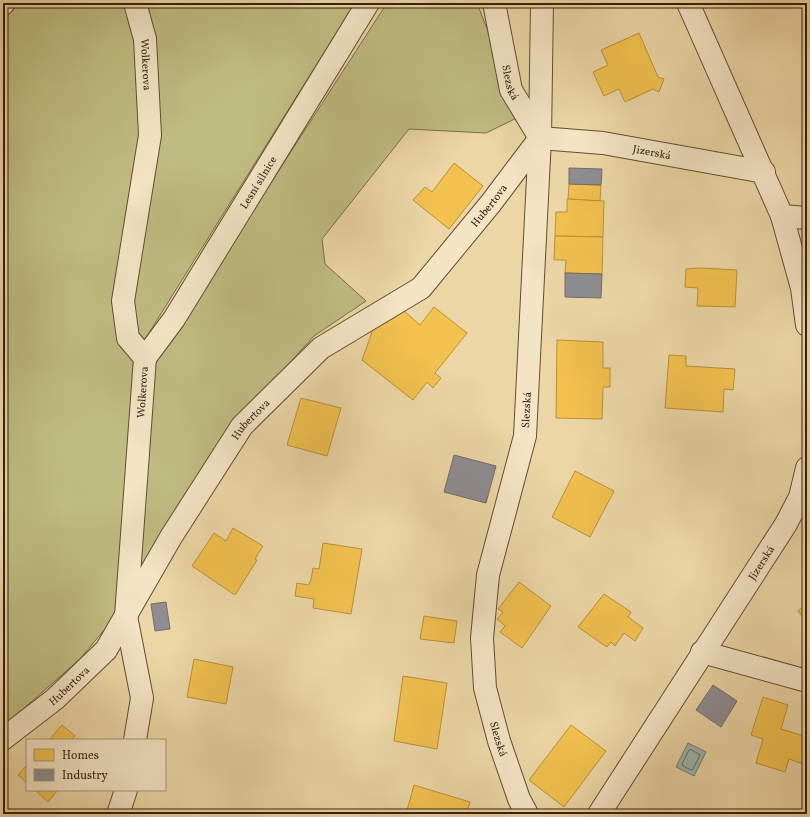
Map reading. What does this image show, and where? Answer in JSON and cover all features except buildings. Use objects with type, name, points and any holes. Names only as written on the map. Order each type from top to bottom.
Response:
[{"type":"street","name":"Wolkerova","points":[[135,3],[145,39],[150,135],[123,301],[128,338],[145,358],[126,616],[142,698],[135,739]]},
{"type":"street","name":"Lesní silnice","points":[[145,358],[174,319],[368,3]]},
{"type":"street","name":"Slezská","points":[[494,3],[511,90],[540,138],[525,436],[488,575],[482,638],[485,688],[499,741],[519,799],[527,814]]},
{"type":"street","points":[[540,138],[542,3]]},
{"type":"street","points":[[688,3],[764,172],[782,216],[802,288],[807,325]]},
{"type":"street","name":"Jizerská","points":[[540,138],[603,143],[764,172]]},
{"type":"street","name":"Hubertova","points":[[3,739],[55,699],[106,650],[171,537],[242,426],[321,348],[421,288],[491,203],[540,138]]},
{"type":"street","points":[[782,216],[807,218]]},
{"type":"street","name":"Jizerská","points":[[599,814],[702,652],[786,524],[800,497],[807,468]]},
{"type":"street","points":[[702,652],[807,681]]},
{"type":"street","points":[[118,814],[126,791]]},
{"type":"shaded area","points":[[3,3],[355,3],[137,352],[115,617],[80,659],[3,725]]},
{"type":"shaded area","points":[[387,3],[477,3],[521,116],[486,133],[409,129],[322,239],[325,264],[366,301],[314,336],[232,426],[139,569],[154,361],[174,319],[270,184]]},
{"type":"water","points":[[688,743],[706,752],[694,776],[676,767]]}]
